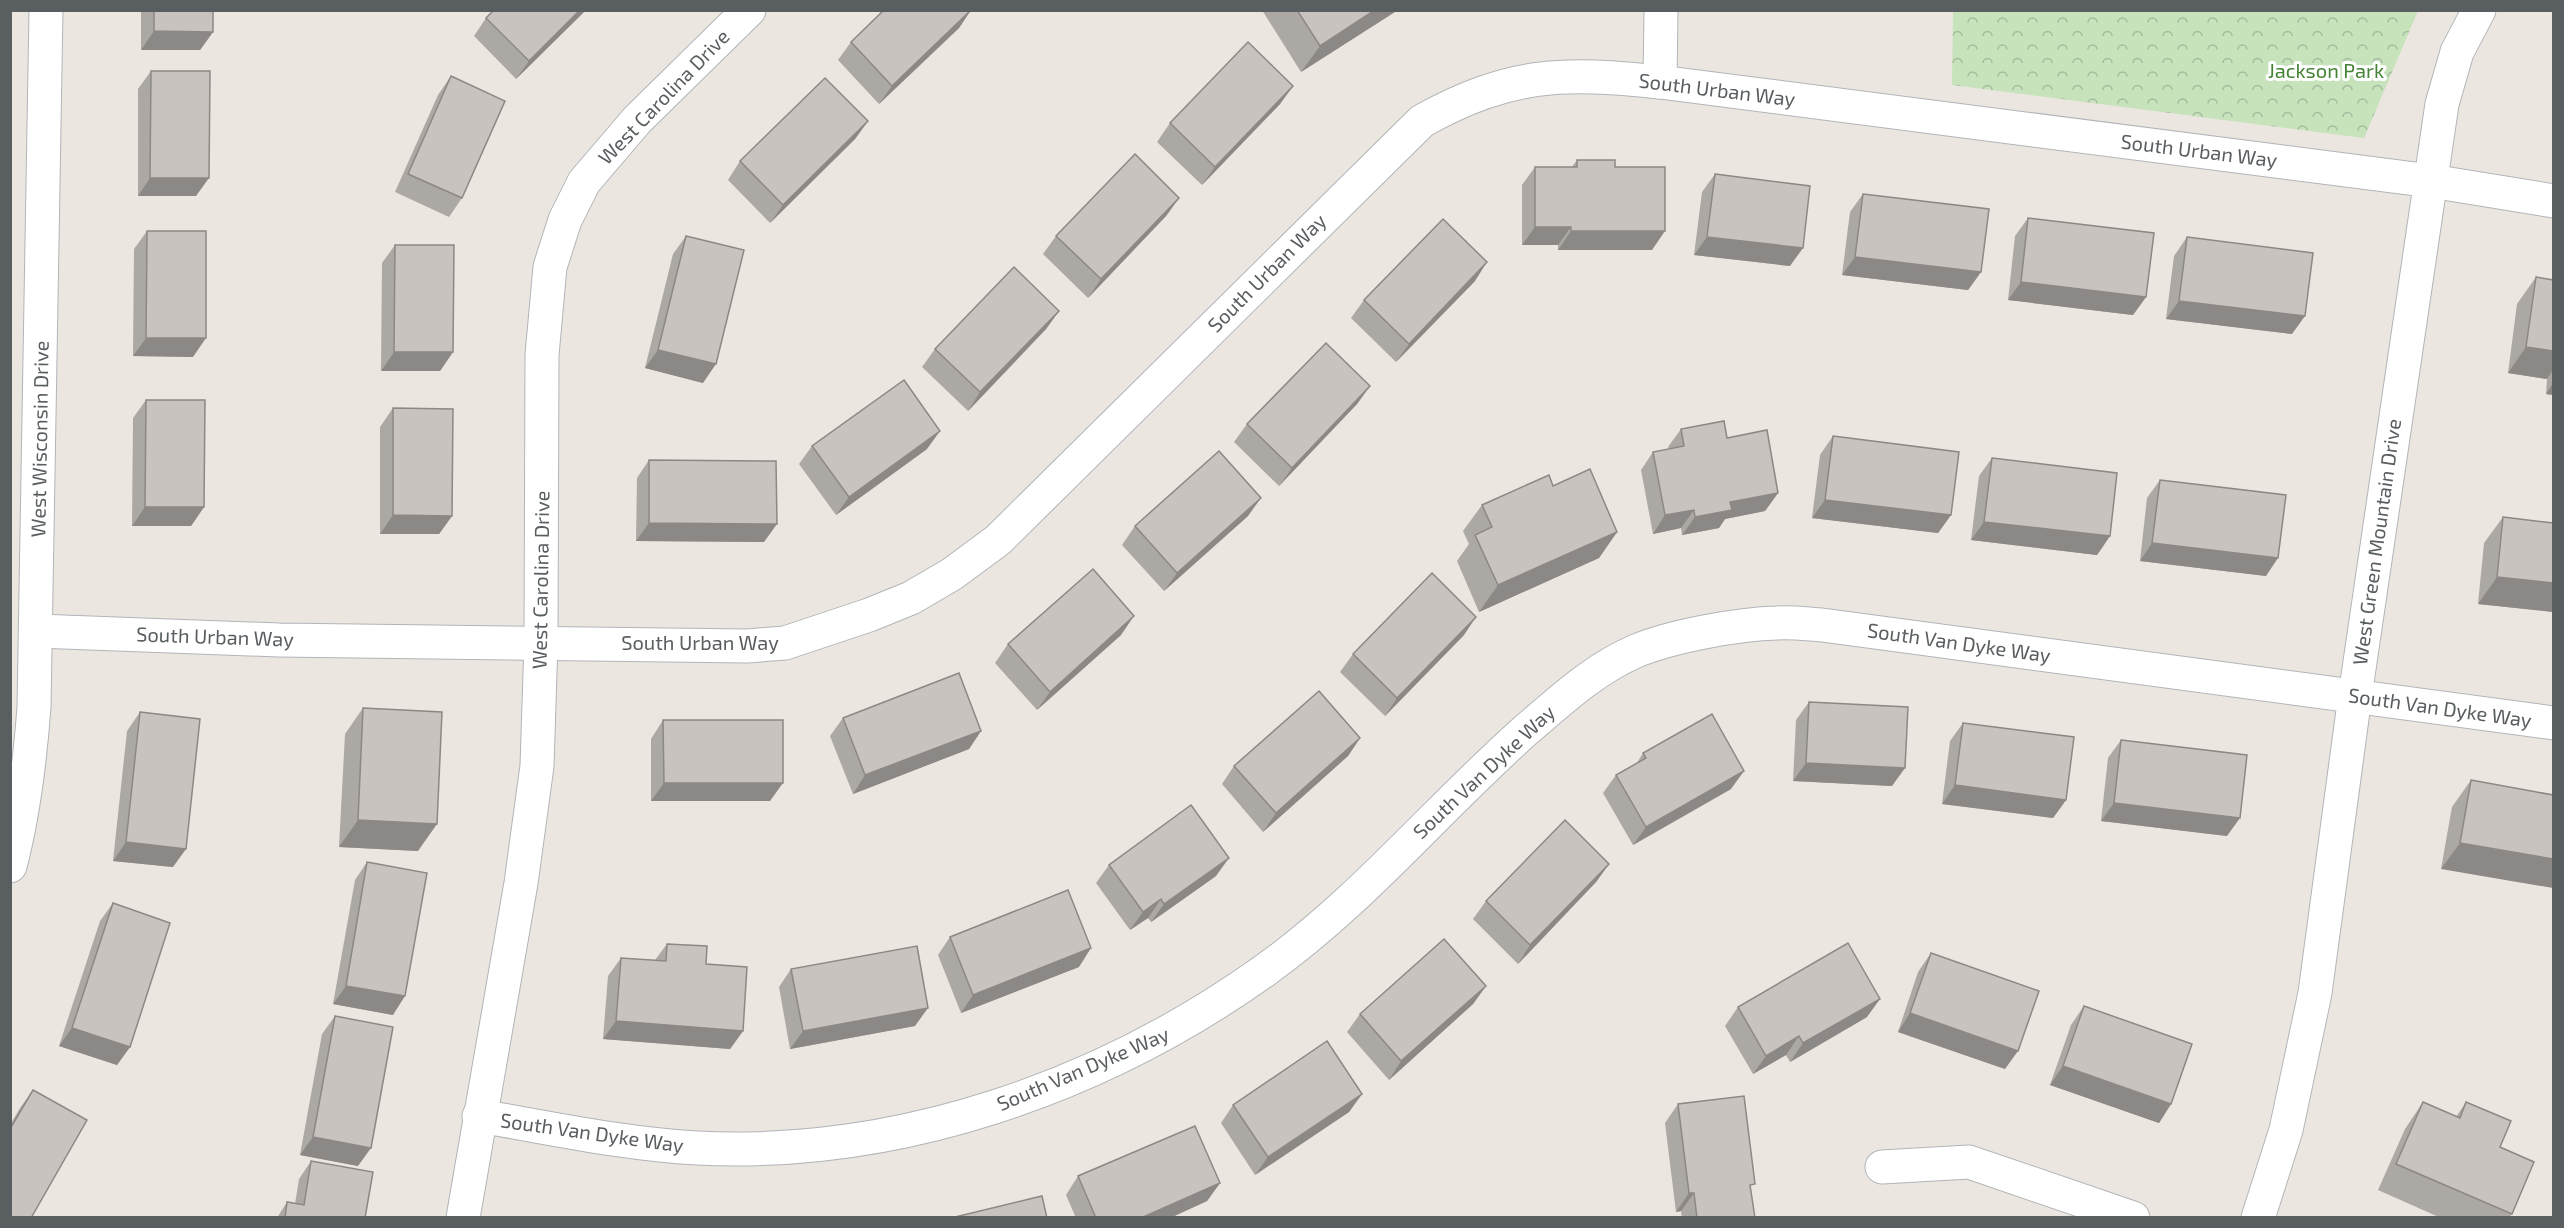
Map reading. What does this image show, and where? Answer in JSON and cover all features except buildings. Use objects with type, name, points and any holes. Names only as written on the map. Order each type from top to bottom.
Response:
[{"type":"street","name":"West Wisconsin Drive","points":[[10,866],[21,825],[30,767],[37,631],[46,10]]},
{"type":"street","name":"West Carolina Drive","points":[[463,1218],[521,883],[537,766],[541,642],[543,336],[550,267],[565,220],[584,182],[637,120],[749,10]]},
{"type":"street","points":[[1660,82],[1661,10]]},
{"type":"street","name":"West Green Mountain Drive","points":[[2258,1218],[2286,1130],[2315,993],[2355,696],[2442,104],[2457,52],[2479,10]]},
{"type":"street","name":"South Urban Way","points":[[37,631],[279,640],[747,646],[785,643],[869,615],[911,598],[952,574],[998,540],[1422,121],[1480,92],[1530,79],[1570,75],[1660,82],[2431,181],[2553,201]]},
{"type":"street","name":"South Van Dyke Way","points":[[479,1116],[682,1147],[743,1149],[856,1139],[908,1130],[997,1108],[1114,1060],[1174,1030],[1267,969],[1362,890],[1499,754],[1566,695],[1602,669],[1638,650],[1719,630],[1776,623],[1822,625],[2553,723]]},
{"type":"street","points":[[1882,1167],[1969,1162],[2133,1218]]},
{"type":"green space","name":"Jackson Park","points":[[1953,10],[2418,11],[2364,138],[1952,85]]}]
